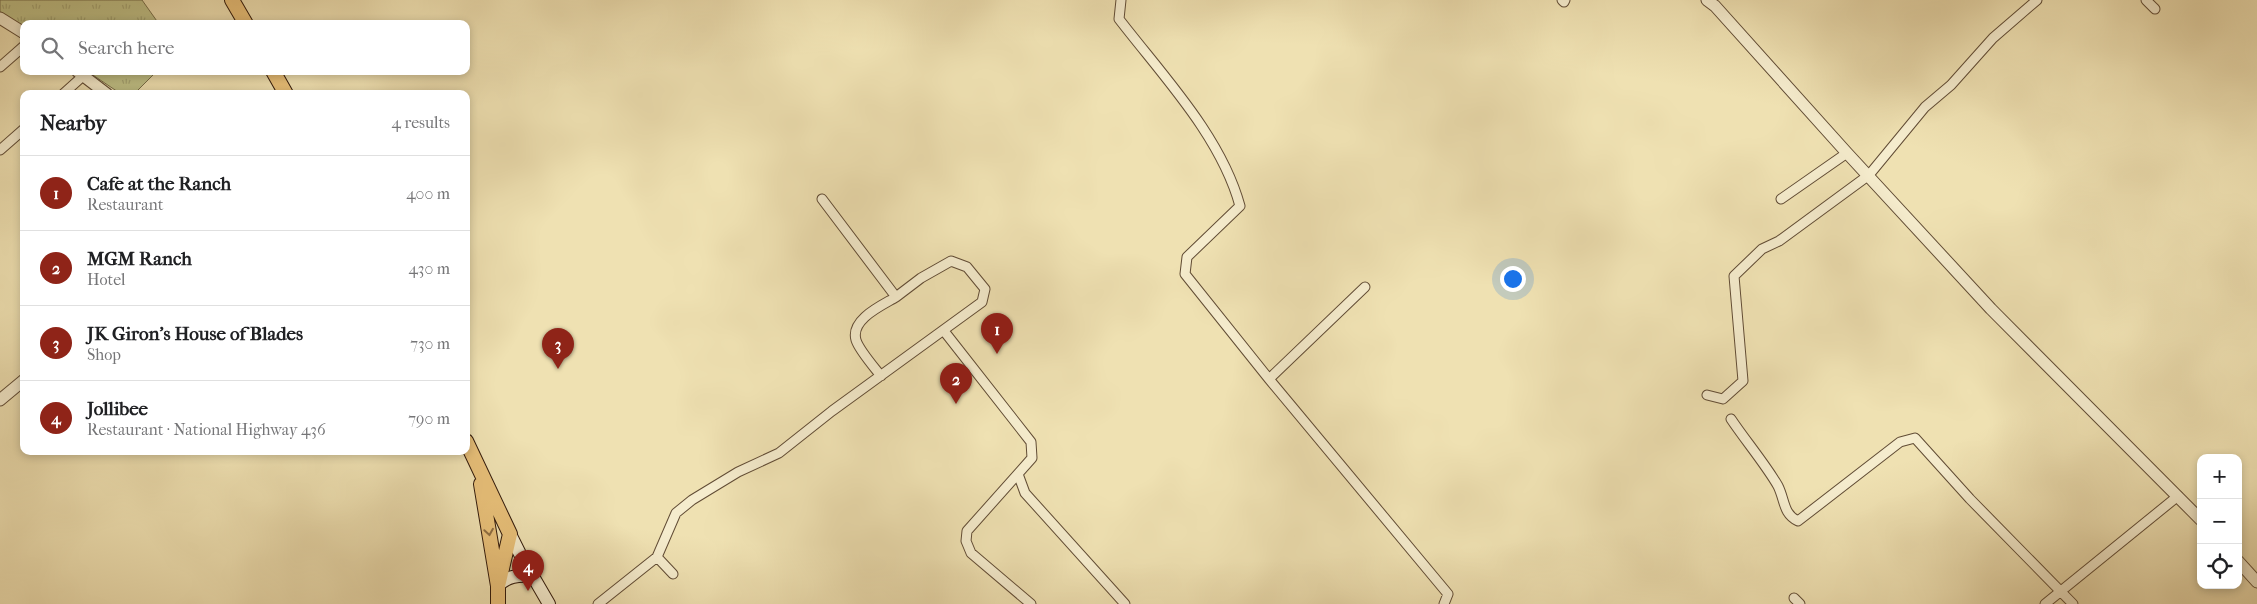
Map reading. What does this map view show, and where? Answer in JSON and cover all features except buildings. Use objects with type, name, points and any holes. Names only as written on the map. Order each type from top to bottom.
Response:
[{"type":"main road","points":[[232,0],[244,20]]},
{"type":"main road","points":[[275,75],[284,90]]},
{"type":"main road","points":[[470,450],[510,534],[549,604]]},
{"type":"main road","points":[[478,467],[498,586],[498,604]]},
{"type":"main road","points":[[498,586],[510,534]]},
{"type":"main road","points":[[498,586],[504,579],[515,576],[532,576]]},
{"type":"street","points":[[1121,0],[1119,19],[1195,118],[1214,147],[1234,182],[1240,206],[1187,257],[1185,274],[1269,379],[1448,594],[1444,604]]},
{"type":"street","points":[[1707,0],[1715,6],[1991,309],[2197,516]]},
{"type":"street","points":[[1707,395],[1723,399],[1743,381],[1734,276],[1762,250],[1780,241],[1869,176],[1925,107],[1951,85],[1993,38],[2037,0]]},
{"type":"street","points":[[2146,0],[2155,9]]},
{"type":"street","points":[[0,18],[20,30]]},
{"type":"street","points":[[0,67],[20,50]]},
{"type":"street","points":[[66,90],[78,75]]},
{"type":"street","points":[[83,75],[102,90]]},
{"type":"street","points":[[0,150],[20,132]]},
{"type":"street","points":[[1781,199],[1847,153]]},
{"type":"street","points":[[822,199],[896,297]]},
{"type":"street","points":[[598,604],[657,557],[676,513],[692,500],[738,472],[779,453],[832,411],[881,376],[944,331],[982,302],[985,289],[967,267],[951,261],[863,318],[856,329],[856,340],[881,376]]},
{"type":"street","points":[[1269,379],[1364,287]]},
{"type":"street","points":[[944,331],[1031,442],[1032,458],[967,530],[966,541],[971,553],[1031,604]]},
{"type":"street","points":[[0,400],[20,383]]},
{"type":"street","points":[[1732,419],[1777,486],[1790,518],[1798,522],[1900,442],[1915,438],[1970,499],[2073,604]]},
{"type":"street","points":[[1018,474],[1025,493],[1125,604]]},
{"type":"street","points":[[2045,604],[2178,496]]},
{"type":"street","points":[[657,557],[673,574]]},
{"type":"street","points":[[2242,565],[2257,582]]},
{"type":"green space","points":[[0,0],[142,0],[156,20],[20,20],[20,28],[0,15]]},
{"type":"green space","points":[[93,75],[153,75],[138,90],[115,90]]},
{"type":"place","name":"Cafe at the Ranch","points":[[997,354]]},
{"type":"place","name":"JK Giron's House of Blades","points":[[558,369]]},
{"type":"place","name":"MGM Ranch","points":[[956,404]]},
{"type":"place","name":"Jollibee","points":[[528,591]]}]
